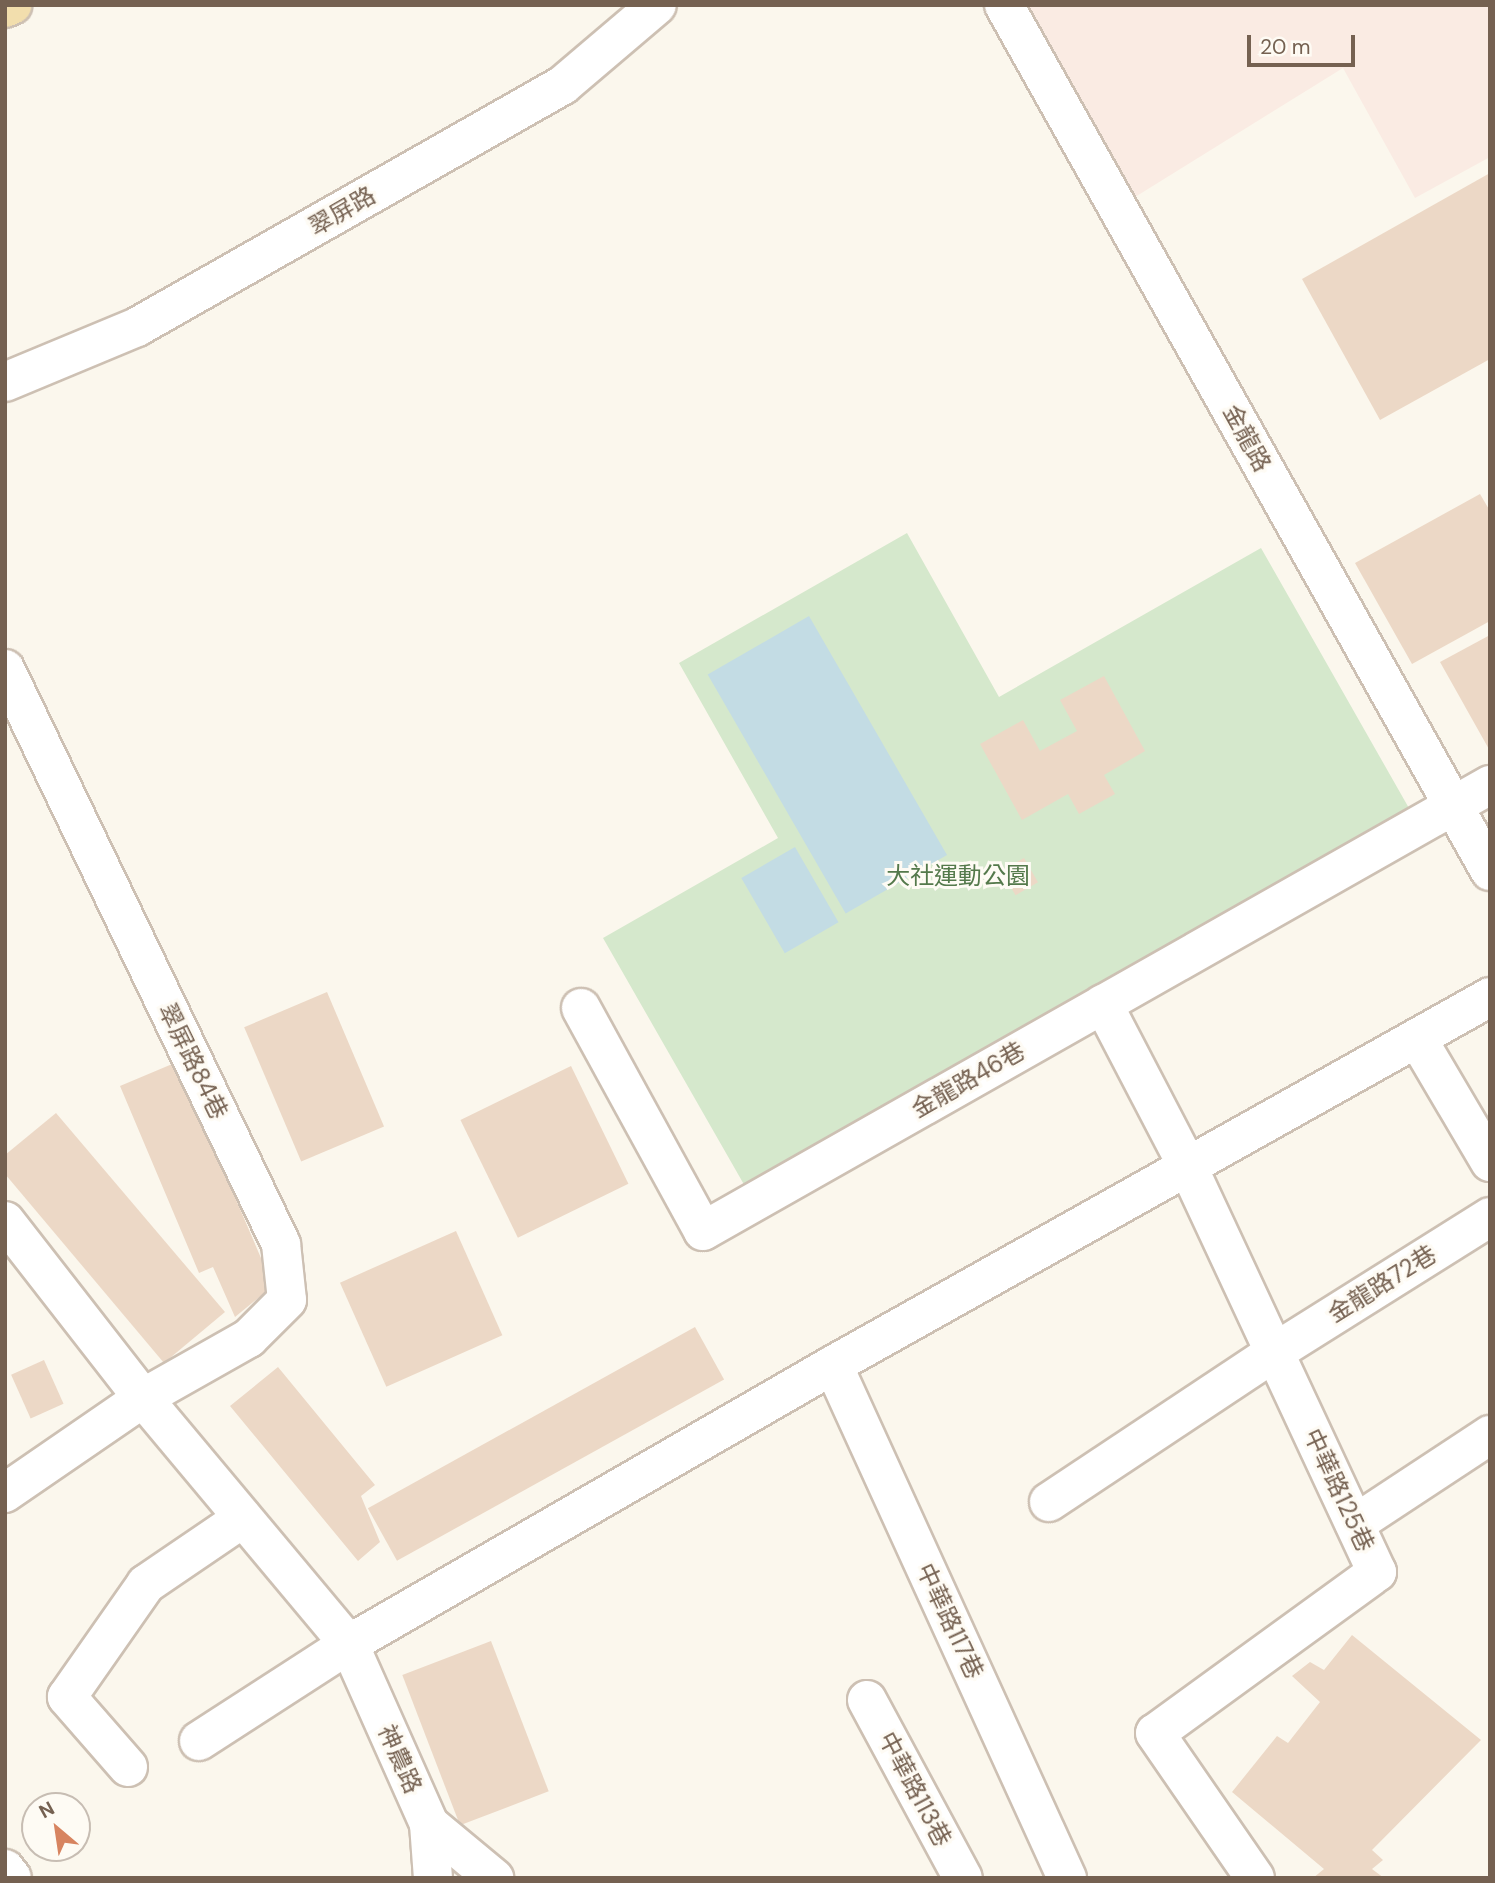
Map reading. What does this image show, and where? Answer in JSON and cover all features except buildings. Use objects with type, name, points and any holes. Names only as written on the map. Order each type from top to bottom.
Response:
[{"type":"main road","points":[[5,8],[12,5]]},
{"type":"street","name":"翠屏路","points":[[5,382],[137,327],[563,85],[657,5]]},
{"type":"street","name":"金龍路","points":[[1004,5],[1490,871]]},
{"type":"street","name":"翠屏路84巷","points":[[5,669],[281,1244],[287,1300],[248,1338],[143,1398]]},
{"type":"street","name":"金龍路46巷","points":[[582,1008],[704,1231],[1490,785]]},
{"type":"street","points":[[199,1741],[349,1644],[833,1365],[1490,998]]},
{"type":"street","name":"中華路125巷","points":[[1103,1004],[1188,1167],[1377,1572],[1155,1733],[1255,1878]]},
{"type":"street","points":[[1417,1038],[1490,1162]]},
{"type":"street","name":"金龍路72巷","points":[[1049,1502],[1275,1352],[1490,1217]]},
{"type":"street","points":[[5,1221],[143,1398],[349,1644]]},
{"type":"street","name":"中華路117巷","points":[[833,1365],[1068,1878]]},
{"type":"street","points":[[5,1493],[143,1398]]},
{"type":"street","points":[[1355,1524],[1490,1435]]},
{"type":"street","points":[[128,1767],[67,1697],[146,1584],[243,1518]]},
{"type":"street","name":"神農路","points":[[349,1644],[429,1824],[433,1878]]},
{"type":"street","name":"中華路113巷","points":[[867,1700],[963,1878]]},
{"type":"street","points":[[429,1824],[494,1878]]},
{"type":"street","points":[[5,1869],[12,1878]]},
{"type":"shaded area","points":[[1019,5],[1490,5],[1490,157],[1415,198],[1343,68],[1127,202]]},
{"type":"green space","name":"大社運動公園","points":[[907,533],[999,697],[1261,548],[1418,824],[754,1202],[603,938],[778,838],[679,663]]},
{"type":"water","points":[[809,616],[947,855],[846,914],[708,674]]},
{"type":"water","points":[[795,847],[838,922],[785,953],[741,878]]}]
